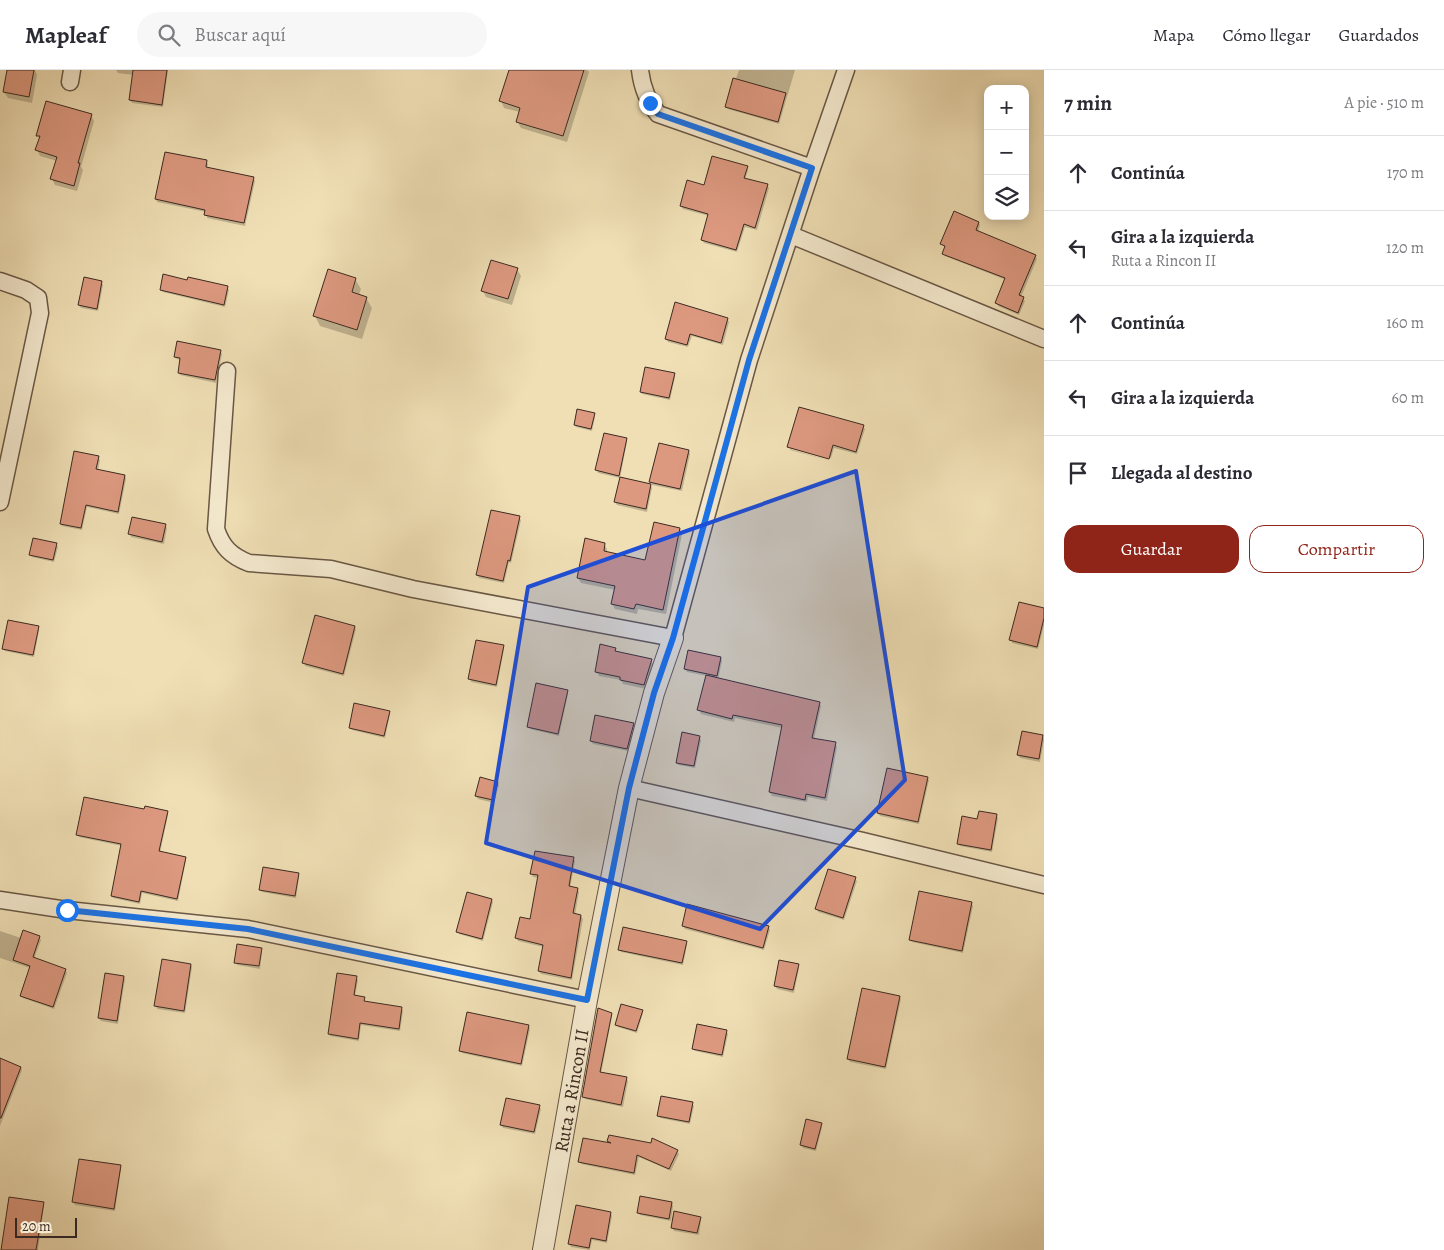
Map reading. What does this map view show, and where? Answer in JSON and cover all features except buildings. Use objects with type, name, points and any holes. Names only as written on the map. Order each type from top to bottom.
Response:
[{"type":"street","points":[[640,70],[642,82],[650,103],[658,114],[812,168]]},
{"type":"street","points":[[227,371],[216,529],[223,546],[238,559],[249,563],[331,570],[413,589],[673,638],[749,360],[846,70]]},
{"type":"street","points":[[791,235],[1044,339]]},
{"type":"street","points":[[0,281],[26,290],[38,298],[40,313],[0,502]]},
{"type":"street","name":"Ruta a Rincon II","points":[[543,1250],[587,1000],[629,788],[654,693],[673,638]]},
{"type":"street","points":[[629,788],[863,841],[1044,885]]},
{"type":"street","points":[[0,900],[67,910],[248,929],[587,1000]]},
{"type":"highlighted area","points":[[856,471],[905,780],[760,929],[486,843],[528,587]]},
{"type":"route","points":[[67,910],[248,929],[587,1000],[629,788],[654,693],[673,638],[749,360],[812,168],[658,114],[650,103]]}]
